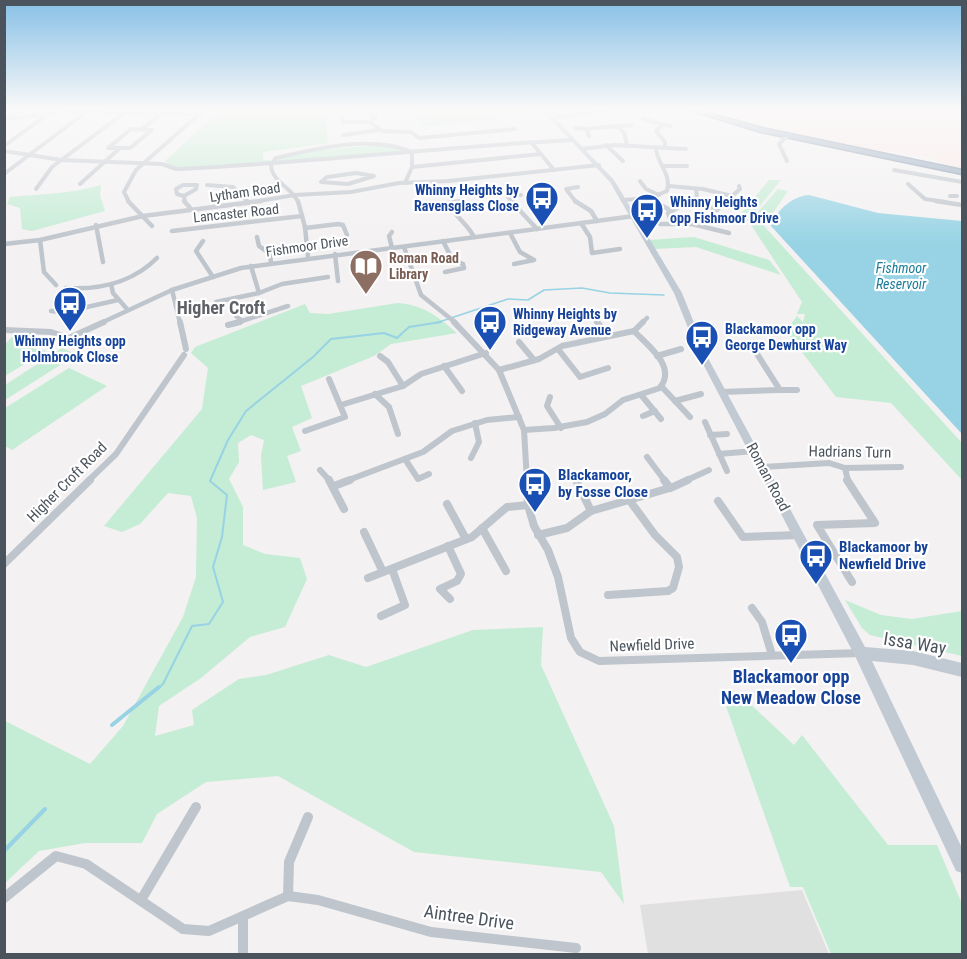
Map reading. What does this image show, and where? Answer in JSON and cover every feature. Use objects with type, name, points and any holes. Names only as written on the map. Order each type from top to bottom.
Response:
[{"type":"highway","points":[[874,154],[963,172]]},
{"type":"street","points":[[22,154],[62,160],[162,164],[176,169],[271,165],[393,154]]},
{"type":"street","points":[[36,189],[45,176],[70,154]]},
{"type":"street","points":[[80,184],[113,154]]},
{"type":"street","points":[[152,226],[129,203],[124,192],[128,180],[155,154]]},
{"type":"street","points":[[295,154],[276,158],[271,165],[271,172],[275,179],[295,195],[305,228],[308,257]]},
{"type":"street","points":[[405,183],[406,176],[412,167],[412,154]]},
{"type":"street","points":[[412,167],[541,154],[554,170]]},
{"type":"street","name":"Roman Road","points":[[587,154],[599,165],[624,200],[678,293],[705,360],[861,653],[963,866]]},
{"type":"street","points":[[616,154],[623,160]]},
{"type":"street","points":[[624,200],[666,192],[669,186],[664,166],[656,154]]},
{"type":"street","points":[[784,154],[787,161]]},
{"type":"street","points":[[4,174],[26,155]]},
{"type":"street","name":"Lytham Road","points":[[4,244],[40,240],[142,216],[295,195],[351,192],[405,183],[448,181],[599,165]]},
{"type":"street","points":[[664,166],[687,166]]},
{"type":"street","points":[[894,170],[963,182]]},
{"type":"street","points":[[356,173],[374,176],[348,184],[325,184],[321,180],[356,173]]},
{"type":"street","points":[[647,181],[640,181],[646,189],[659,195]]},
{"type":"street","points":[[348,184],[351,192]]},
{"type":"street","points":[[183,185],[197,185],[196,189],[184,196],[177,194],[176,189],[183,185]]},
{"type":"street","points":[[207,185],[233,187],[249,203]]},
{"type":"street","points":[[669,186],[731,197],[740,189],[736,185],[745,185]]},
{"type":"street","points":[[918,186],[909,185],[925,199],[961,204]]},
{"type":"street","points":[[578,188],[566,189],[578,205],[591,212],[597,221]]},
{"type":"street","points":[[659,204],[670,210],[692,202],[697,197],[696,189]]},
{"type":"street","points":[[520,195],[507,196],[537,229]]},
{"type":"street","points":[[184,196],[183,200],[191,209]]},
{"type":"street","points":[[954,196],[961,204]]},
{"type":"street","points":[[464,201],[448,203],[457,219],[469,226],[474,237]]},
{"type":"street","points":[[692,202],[717,210],[719,208]]},
{"type":"street","points":[[670,210],[668,214],[672,224]]},
{"type":"street","name":"Lancaster Road","points":[[172,231],[302,216]]},
{"type":"street","name":"Fishmoor Drive","points":[[4,330],[51,332],[67,338],[172,290],[251,266],[634,216]]},
{"type":"street","points":[[305,228],[338,224],[343,225],[347,235]]},
{"type":"street","points":[[580,224],[590,237],[592,252],[620,249]]},
{"type":"street","points":[[660,224],[692,224],[731,233]]},
{"type":"street","points":[[96,225],[103,262]]},
{"type":"street","points":[[392,231],[389,236],[392,248]]},
{"type":"street","points":[[510,232],[520,252],[534,260],[514,264]]},
{"type":"street","points":[[257,237],[258,246],[270,254],[272,263]]},
{"type":"street","points":[[40,240],[42,266],[47,279],[56,285]]},
{"type":"street","points":[[203,241],[196,251],[213,277]]},
{"type":"street","points":[[443,241],[452,259],[463,264],[464,268],[445,272]]},
{"type":"street","name":"Newfield Drive","points":[[404,247],[421,295],[459,326],[486,353],[499,370],[524,430],[528,505],[538,535],[548,550],[558,577],[571,638],[577,649],[585,656],[599,661],[861,653]]},
{"type":"street","points":[[335,254],[338,281]]},
{"type":"street","points":[[66,288],[81,289],[111,284],[137,275],[157,258]]},
{"type":"street","points":[[251,266],[259,293]]},
{"type":"street","points":[[216,302],[259,293],[282,284],[328,277]]},
{"type":"street","points":[[111,284],[118,300],[127,309]]},
{"type":"street","name":"Higher Croft Road","points":[[4,564],[116,454],[185,352],[172,290]]},
{"type":"street","points":[[232,298],[236,316],[242,321]]},
{"type":"street","points":[[51,311],[75,313],[87,307],[118,300]]},
{"type":"street","points":[[228,326],[288,306]]},
{"type":"street","points":[[600,314],[591,314],[608,335]]},
{"type":"street","points":[[634,331],[637,325],[647,318]]},
{"type":"street","points":[[499,370],[534,360],[558,349],[608,335],[634,331]]},
{"type":"street","points":[[524,430],[561,428],[604,416],[622,400],[642,396],[661,386],[666,372],[664,364],[634,331]]},
{"type":"street","points":[[519,342],[534,360]]},
{"type":"street","points":[[750,343],[780,390]]},
{"type":"street","points":[[558,349],[580,377],[608,369]]},
{"type":"street","points":[[657,356],[681,349]]},
{"type":"street","points":[[341,405],[403,386],[421,374],[486,353]]},
{"type":"street","points":[[380,356],[388,363],[403,386]]},
{"type":"street","points":[[444,366],[462,391]]},
{"type":"street","points":[[305,431],[345,417],[329,379]]},
{"type":"street","points":[[661,386],[690,417]]},
{"type":"street","points":[[722,392],[797,390]]},
{"type":"street","points":[[375,394],[389,407],[398,434]]},
{"type":"street","points":[[675,401],[701,394]]},
{"type":"street","points":[[642,396],[661,419]]},
{"type":"street","points":[[550,397],[547,406],[561,428]]},
{"type":"street","points":[[643,416],[655,411]]},
{"type":"street","points":[[334,486],[423,452],[452,432],[476,423],[519,417]]},
{"type":"street","points":[[705,422],[727,471]]},
{"type":"street","points":[[471,458],[478,451],[481,441],[476,423]]},
{"type":"street","points":[[711,435],[728,434]]},
{"type":"street","points":[[719,454],[754,451]]},
{"type":"street","points":[[647,457],[670,488]]},
{"type":"street","points":[[405,459],[418,479],[429,474]]},
{"type":"street","name":"Hadrians Turn","points":[[763,467],[829,463],[845,468],[901,467]]},
{"type":"street","points":[[845,468],[845,476],[875,523],[817,525],[852,582]]},
{"type":"street","points":[[320,470],[334,486],[344,508]]},
{"type":"street","points":[[538,535],[567,528],[591,511],[670,488],[709,470]]},
{"type":"street","points":[[574,476],[591,511]]},
{"type":"street","points":[[608,595],[668,591],[673,588],[679,567],[677,557],[655,535],[630,501]]},
{"type":"street","points":[[718,501],[743,537],[799,535]]},
{"type":"street","points":[[447,504],[466,539]]},
{"type":"street","points":[[368,578],[466,539],[507,507],[528,505]]},
{"type":"street","points":[[482,528],[506,571]]},
{"type":"street","points":[[364,532],[405,605],[381,616]]},
{"type":"street","points":[[448,546],[462,574],[458,581],[441,589],[450,599]]},
{"type":"street","points":[[752,608],[762,622],[772,655]]},
{"type":"street","name":"Issa Way","points":[[861,653],[913,658],[963,670]]},
{"type":"street","points":[[141,900],[196,807]]},
{"type":"street","points":[[4,898],[56,856],[86,864],[183,929],[209,931],[288,896],[289,862],[308,817]]},
{"type":"street","name":"Aintree Drive","points":[[288,896],[318,900],[431,932],[576,948]]},
{"type":"street","points":[[243,917],[243,954]]},
{"type":"shaded area","points":[[904,154],[962,154],[962,168],[940,165],[935,158]]},
{"type":"shaded area","points":[[802,890],[829,954],[648,954],[640,905]]},
{"type":"green space","points":[[173,154],[263,154],[263,160],[271,160],[269,163],[173,168],[165,161]]},
{"type":"green space","points":[[377,154],[275,163],[277,159],[291,155]]},
{"type":"green space","points":[[769,180],[781,180],[745,224],[734,222]]},
{"type":"green space","points":[[101,185],[100,195],[105,211],[32,231],[22,229],[20,208],[7,204],[10,197],[67,192]]},
{"type":"green space","points":[[778,189],[788,191],[764,226],[962,443],[962,480],[891,403],[836,397],[786,331],[797,316],[803,322],[805,314],[797,314],[802,302],[749,222]]},
{"type":"green space","points":[[694,237],[769,260],[781,275],[696,247],[654,249],[648,240]]},
{"type":"green space","points":[[398,303],[430,312],[457,333],[391,344],[374,356],[301,386],[312,418],[292,427],[301,451],[287,456],[296,482],[263,490],[261,456],[264,440],[251,435],[238,443],[239,462],[229,479],[243,507],[243,545],[265,554],[300,558],[307,579],[285,627],[250,637],[201,678],[159,706],[155,736],[194,725],[192,710],[239,679],[266,675],[329,655],[366,667],[473,630],[543,627],[541,665],[614,826],[624,904],[601,872],[414,852],[278,776],[206,782],[157,814],[142,843],[85,843],[39,851],[5,883],[5,721],[90,764],[123,726],[183,617],[196,577],[197,518],[191,496],[168,493],[140,524],[122,532],[104,526],[202,409],[208,368],[191,353],[195,347],[305,304],[310,313],[328,314]]},
{"type":"green space","points":[[14,335],[26,336],[19,345],[46,351],[5,376],[5,344]]},
{"type":"green space","points":[[62,348],[71,352],[68,360],[5,400],[5,385]]},
{"type":"green space","points":[[69,368],[107,386],[12,450],[5,446],[5,408]]},
{"type":"green space","points":[[845,600],[881,615],[912,619],[962,611],[962,656],[870,635],[862,628]]},
{"type":"green space","points":[[748,702],[794,745],[802,735],[888,845],[937,845],[962,904],[962,954],[831,954],[803,887],[790,887],[726,706]]},
{"type":"water","name":"Fishmoor Reservoir","points":[[809,195],[878,213],[962,221],[962,434],[771,226],[786,205],[797,198]]},
{"type":"waterway","points":[[437,323],[508,299],[528,300],[544,290],[582,288],[610,293],[664,295]]},
{"type":"waterway","points":[[157,689],[163,684],[192,626],[209,624],[223,602],[213,567],[222,537],[227,495],[210,481],[228,440],[246,411],[313,357],[331,339],[384,333],[397,338],[409,327],[437,323]]},
{"type":"waterway","points":[[112,725],[159,687]]},
{"type":"waterway","points":[[4,851],[45,809]]},
{"type":"place","name":"Whinny Heights by Ravensglass Close","points":[[542,227]]},
{"type":"place","name":"Whinny Heights opp Fishmoor Drive","points":[[647,239]]},
{"type":"place","name":"Roman Road Library","points":[[366,295]]},
{"type":"place","name":"Whinny Heights opp Holmbrook Close","points":[[70,332]]},
{"type":"place","name":"Whinny Heights by Ridgeway Avenue","points":[[490,351]]},
{"type":"place","name":"Blackamoor opp George Dewhurst Way","points":[[702,366]]},
{"type":"place","name":"Blackamoor, by Fosse Close","points":[[535,513]]},
{"type":"place","name":"Blackamoor by Newfield Drive","points":[[816,585]]},
{"type":"place","name":"Blackamoor opp New Meadow Close","points":[[791,664]]},
{"type":"district","name":"Higher Croft","points":[[221,307]]}]
